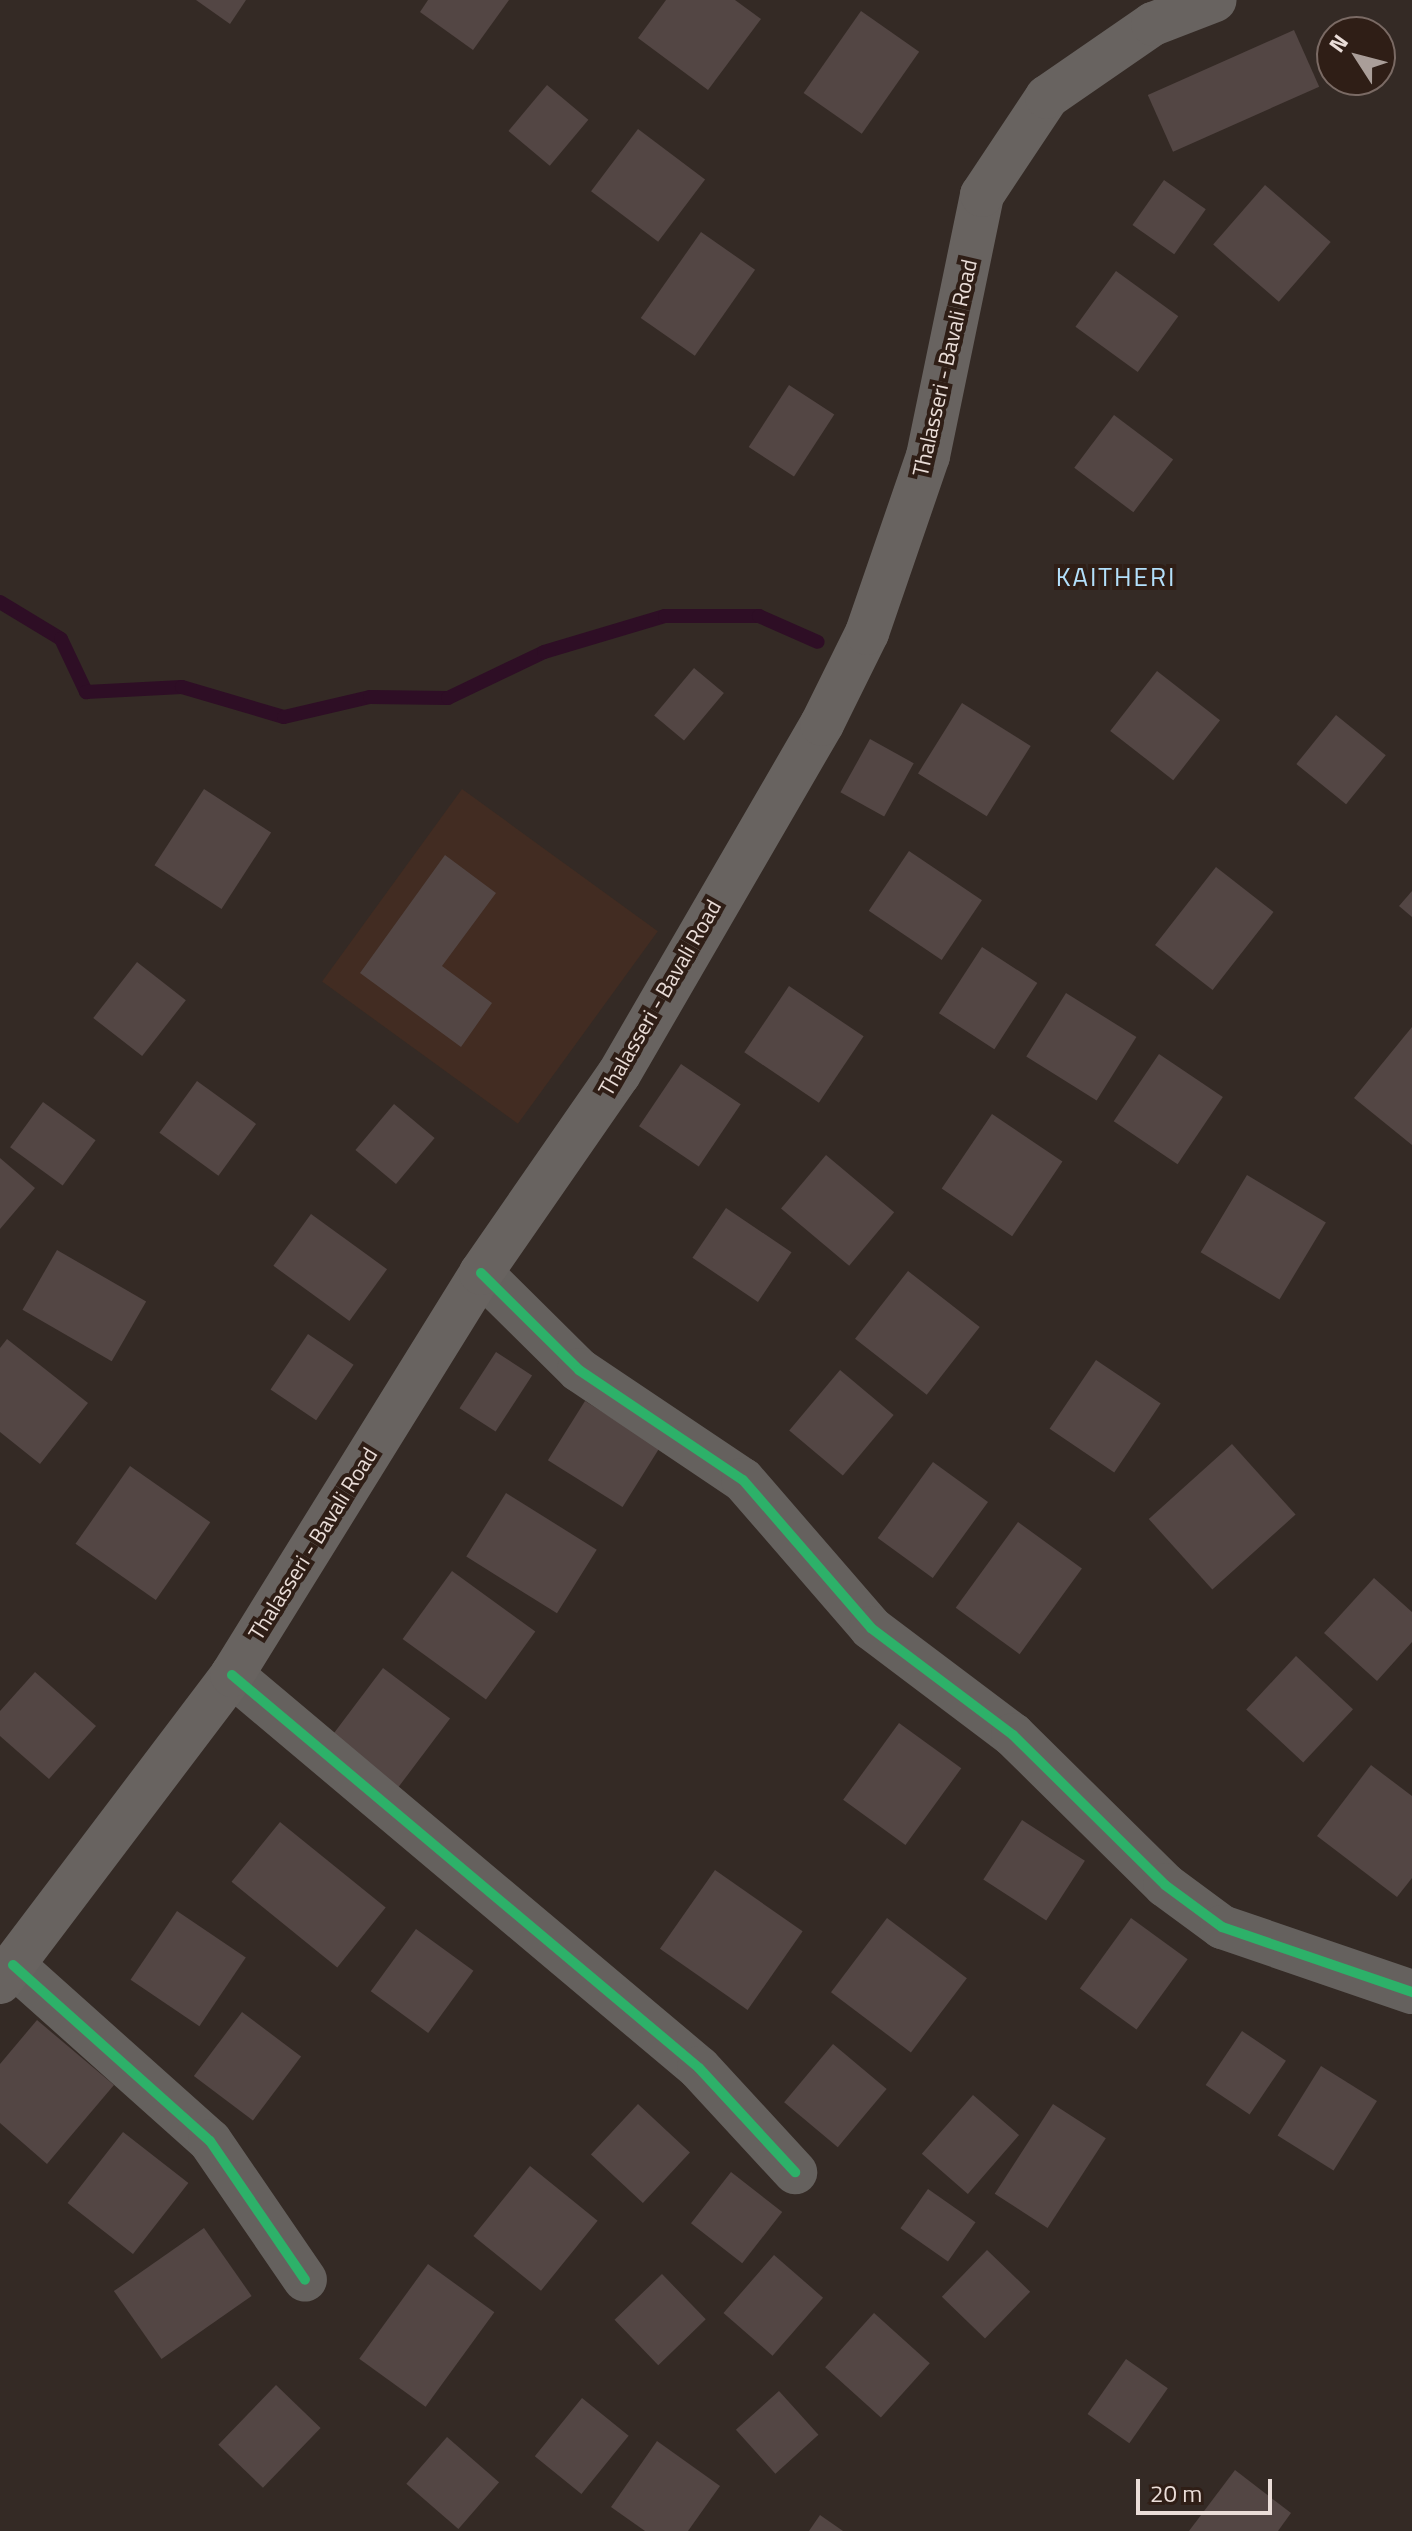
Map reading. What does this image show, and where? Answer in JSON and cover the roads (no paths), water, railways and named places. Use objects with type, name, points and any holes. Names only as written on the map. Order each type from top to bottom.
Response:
[{"type":"main road","name":"Thalasseri - Bavali Road","points":[[7,1973],[232,1675],[481,1273],[619,1074],[793,776],[867,633],[928,456],[982,195],[1047,97],[1154,12],[1215,0]]},
{"type":"street","points":[[481,1273],[579,1370],[743,1480],[871,1628],[1013,1735],[1165,1885],[1222,1927],[1412,1992]]},
{"type":"street","points":[[232,1675],[699,2068],[795,2172]]},
{"type":"street","points":[[7,1973],[210,2141],[305,2280]]},
{"type":"waterway","points":[[0,602],[61,639],[86,692],[182,687],[284,717],[370,697],[448,698],[544,652],[665,616],[759,616],[818,642]]},
{"type":"district","name":"KAITHERI","points":[[1116,577]]}]
